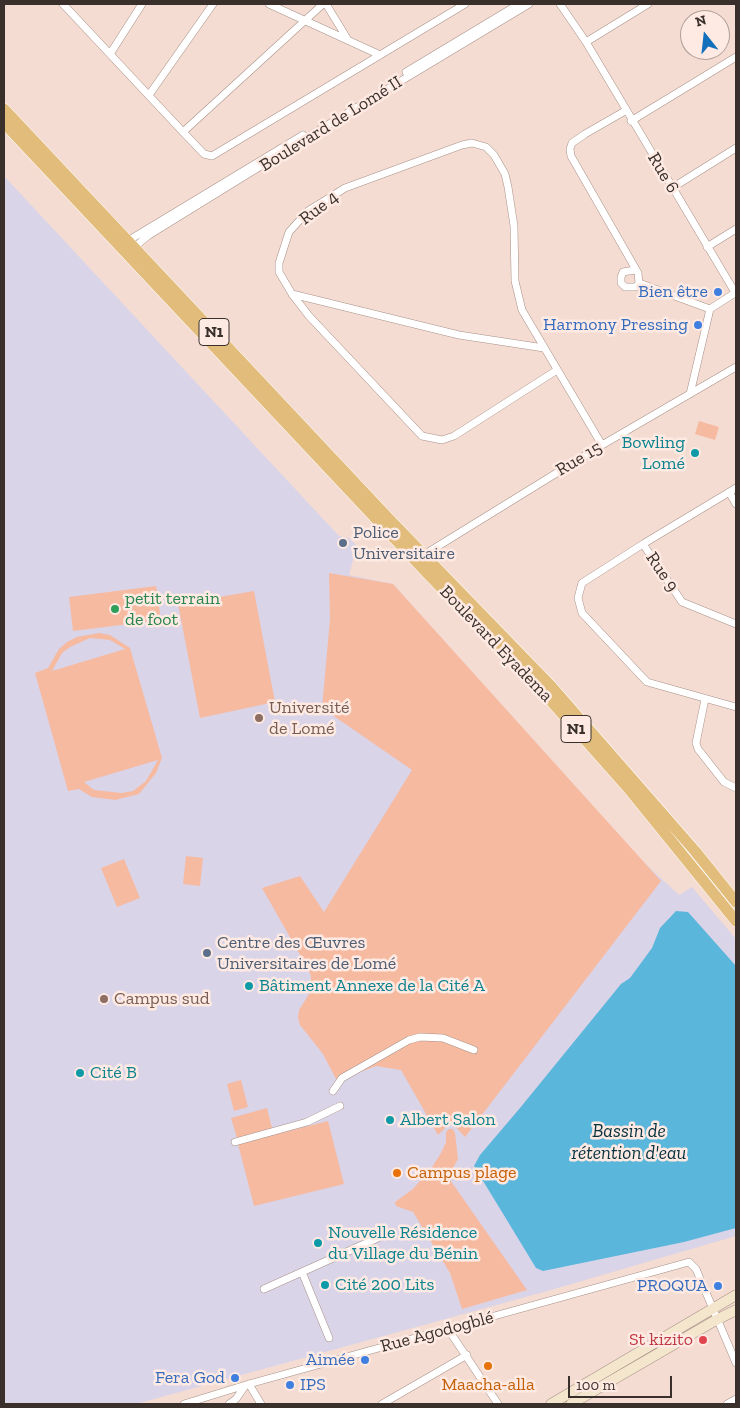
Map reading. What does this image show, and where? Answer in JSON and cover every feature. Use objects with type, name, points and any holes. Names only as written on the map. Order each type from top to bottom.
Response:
[{"type":"highway","name":"N1","points":[[4,108],[127,247]]},
{"type":"highway","name":"Boulevard Eyadema","points":[[4,123],[127,247],[419,557],[601,756],[733,905],[736,921]]},
{"type":"main road","points":[[551,1404],[711,1307],[736,1295]]},
{"type":"main road","points":[[571,1404],[718,1323],[736,1310]]},
{"type":"street","points":[[63,4],[204,154],[215,156],[466,4]]},
{"type":"street","points":[[110,54],[142,4]]},
{"type":"street","points":[[148,95],[213,4]]},
{"type":"street","points":[[269,4],[380,55]]},
{"type":"street","points":[[183,132],[325,4],[348,40]]},
{"type":"street","name":"Boulevard de Lomé II","points":[[127,247],[519,4]]},
{"type":"street","name":"Boulevard de Lomé II","points":[[127,247],[529,4]]},
{"type":"street","name":"Rue 6","points":[[560,4],[586,42],[631,121],[736,293]]},
{"type":"street","points":[[586,42],[648,4]]},
{"type":"street","points":[[631,121],[736,57]]},
{"type":"street","points":[[625,110],[572,143],[570,149],[571,156],[640,278],[639,283],[631,289],[621,283],[621,277],[629,269],[635,270]]},
{"type":"street","name":"Rue 4","points":[[557,370],[454,436],[442,440],[422,436],[346,356],[292,294],[279,272],[280,255],[289,232],[308,211],[345,188],[409,163],[472,143],[486,147],[494,155],[505,174],[514,226],[514,281],[522,310],[602,445]]},
{"type":"street","points":[[672,188],[736,148]]},
{"type":"street","points":[[707,247],[736,229]]},
{"type":"street","points":[[639,283],[710,309]]},
{"type":"street","points":[[690,394],[710,309],[736,293]]},
{"type":"street","points":[[292,294],[459,335],[544,348]]},
{"type":"street","name":"Rue 15","points":[[419,557],[602,445],[736,367]]},
{"type":"street","points":[[736,488],[582,583],[578,606],[582,613],[647,682],[736,707]]},
{"type":"street","points":[[729,492],[736,504]]},
{"type":"street","name":"Rue 9","points":[[643,544],[682,602],[736,624]]},
{"type":"street","points":[[705,699],[696,743],[698,749],[724,782],[736,788]]},
{"type":"street","points":[[333,1091],[342,1078],[409,1040],[420,1037],[443,1038],[474,1050]]},
{"type":"street","points":[[235,1142],[307,1122],[340,1106]]},
{"type":"street","points":[[264,1288],[391,1232]]},
{"type":"street","name":"Rue Agodogblé","points":[[184,1404],[686,1262],[692,1263],[696,1269],[711,1307]]},
{"type":"street","points":[[302,1272],[329,1338]]},
{"type":"street","points":[[711,1307],[736,1363]]},
{"type":"street","points":[[448,1329],[498,1404]]},
{"type":"street","points":[[382,1404],[466,1355]]},
{"type":"street","points":[[229,1404],[236,1399],[247,1385],[261,1404]]},
{"type":"street","points":[[727,1404],[736,1399]]},
{"type":"shaded area","name":"Université de Lomé","points":[[4,176],[339,536],[349,538],[357,546],[349,575],[393,584],[634,853],[679,895],[692,887],[736,939],[736,1236],[551,1290],[136,1404],[4,1404]]},
{"type":"shaded area","points":[[699,421],[719,427],[715,440],[695,434]]},
{"type":"shaded area","points":[[329,573],[393,584],[661,881],[465,1137],[451,1122],[438,1135],[401,1070],[376,1066],[337,1081],[323,1054],[300,1025],[298,1018],[299,1010],[309,994],[311,976],[262,888],[300,876],[324,912],[412,770],[322,708],[330,619]]},
{"type":"shaded area","name":"petit terrain de foot","points":[[156,586],[161,620],[73,631],[69,597]]},
{"type":"shaded area","points":[[254,591],[275,702],[200,718],[178,604]]},
{"type":"shaded area","points":[[99,633],[110,635],[130,648],[162,758],[156,773],[139,794],[115,800],[92,797],[79,789],[68,791],[35,673],[48,668],[59,649],[77,637]],"holes":[[[90,638],[110,640],[125,649],[52,671],[62,653],[70,647]],[[158,760],[146,781],[133,791],[122,793],[94,790],[84,782]]]},
{"type":"shaded area","points":[[186,856],[203,858],[200,886],[183,884]]},
{"type":"shaded area","points":[[124,859],[140,898],[117,907],[101,868]]},
{"type":"shaded area","points":[[241,1080],[248,1107],[234,1111],[227,1084]]},
{"type":"shaded area","points":[[267,1108],[272,1128],[237,1138],[231,1118]]},
{"type":"shaded area","points":[[328,1121],[344,1184],[254,1206],[238,1144]]},
{"type":"shaded area","points":[[449,1129],[453,1129],[455,1133],[458,1159],[448,1177],[527,1290],[462,1309],[450,1273],[413,1212],[396,1206],[395,1202],[413,1189],[432,1167],[446,1142],[446,1132]]},
{"type":"water","name":"Bassin de rétention d'eau","points":[[676,911],[688,912],[736,966],[736,1228],[684,1242],[543,1271],[536,1268],[474,1166],[480,1155],[621,984],[630,978],[652,948],[660,928]]},
{"type":"place","name":"Bien être","points":[[718,292]]},
{"type":"place","name":"Harmony Pressing","points":[[698,325]]},
{"type":"place","name":"Bowling Lomé","points":[[695,453]]},
{"type":"place","name":"Police Universitaire","points":[[343,543]]},
{"type":"place","name":"petit terrain de foot","points":[[115,609]]},
{"type":"place","name":"Université de Lomé","points":[[259,718]]},
{"type":"place","name":"Centre des Œuvres Universitaires de Lomé","points":[[207,953]]},
{"type":"place","name":"Bâtiment Annexe de la Cité A","points":[[249,986]]},
{"type":"place","name":"Campus sud","points":[[104,999]]},
{"type":"place","name":"Cité B","points":[[80,1073]]},
{"type":"place","name":"Albert Salon","points":[[390,1120]]},
{"type":"place","name":"Campus plage","points":[[397,1173]]},
{"type":"place","name":"Nouvelle Résidence du Village du Bénin","points":[[318,1243]]},
{"type":"place","name":"Cité 200 Lits","points":[[325,1285]]},
{"type":"place","name":"PROQUA","points":[[718,1286]]},
{"type":"place","name":"St kizito","points":[[703,1340]]},
{"type":"place","name":"Aimée","points":[[365,1360]]},
{"type":"place","name":"Maacha-alla","points":[[488,1366]]},
{"type":"place","name":"Fera God","points":[[235,1378]]},
{"type":"place","name":"IPS","points":[[290,1385]]}]
